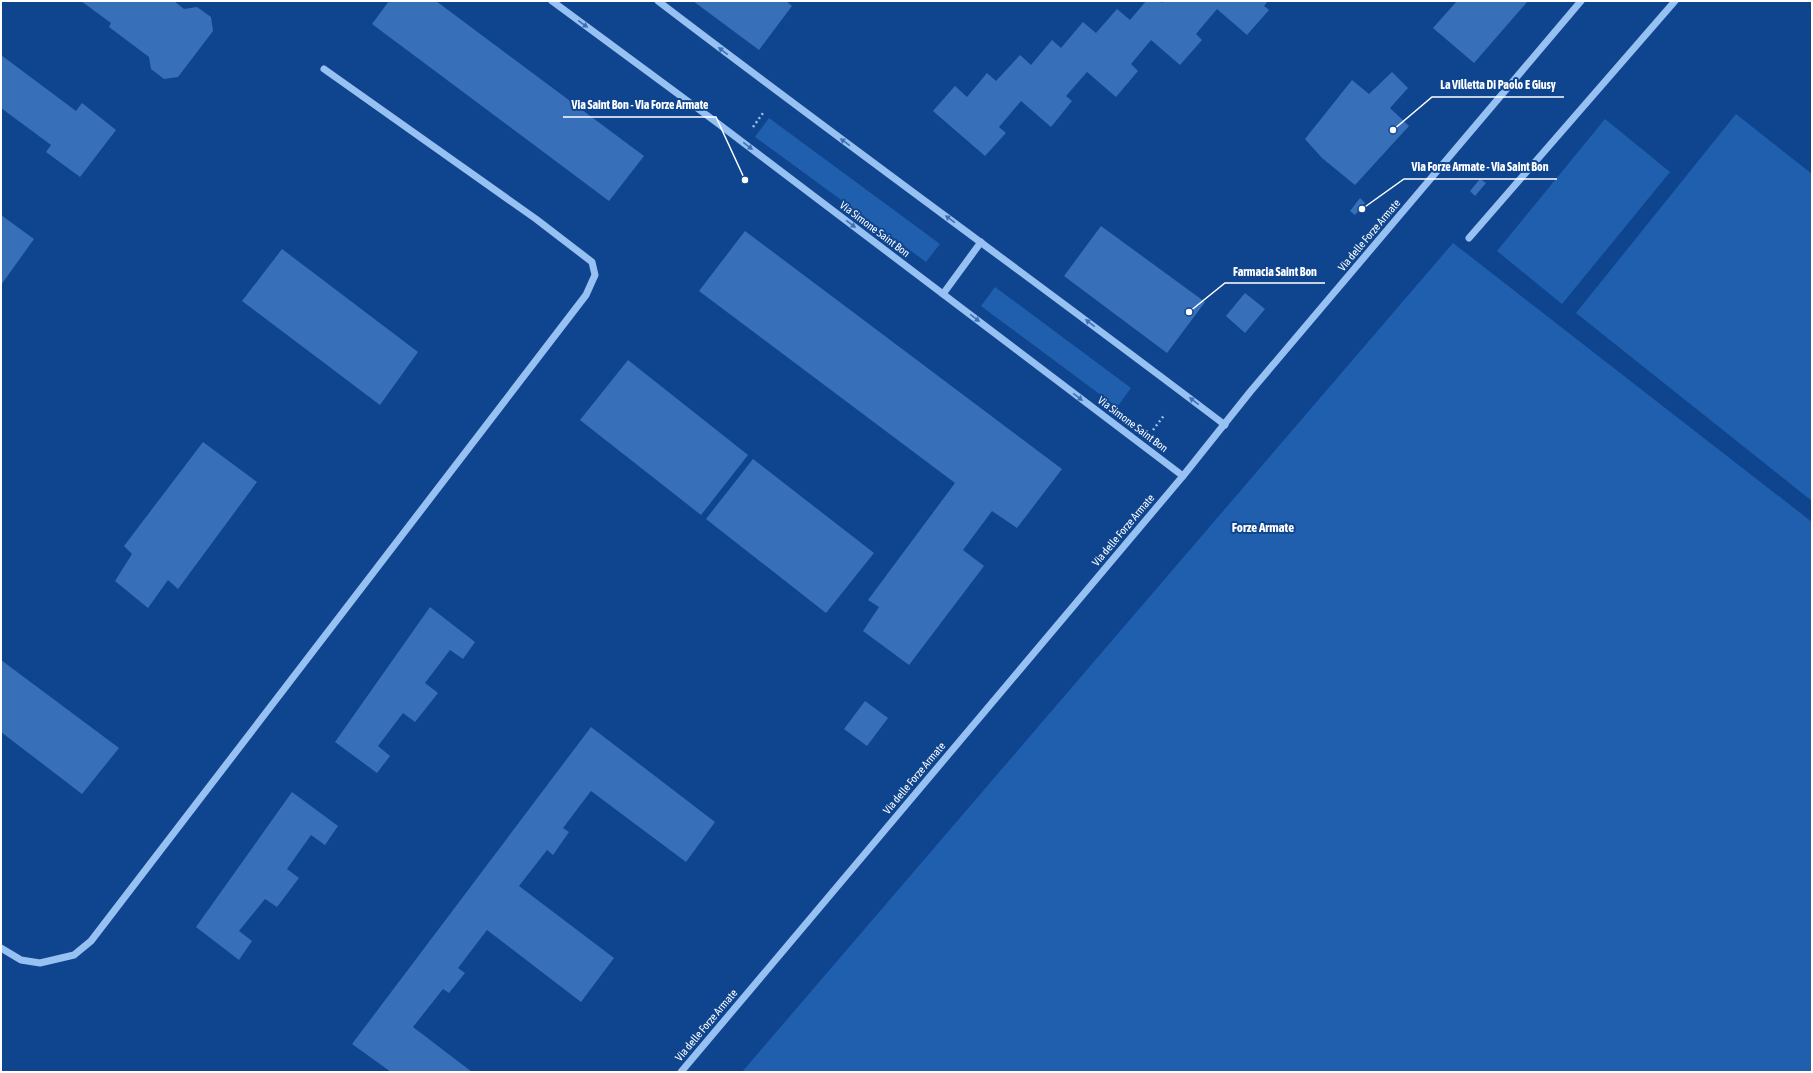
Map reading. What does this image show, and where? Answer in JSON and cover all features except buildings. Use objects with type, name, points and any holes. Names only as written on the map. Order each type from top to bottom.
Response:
[{"type":"street","name":"Via Simone Saint Bon","points":[[552,1],[716,122],[1183,476]]},
{"type":"street","points":[[658,1],[760,79],[1225,425]]},
{"type":"street","name":"Via delle Forze Armate","points":[[681,1072],[1183,476],[1250,392],[1581,1]]},
{"type":"street","points":[[1469,238],[1675,1]]},
{"type":"street","points":[[1,948],[21,960],[40,963],[74,955],[91,941],[586,295],[595,275],[592,262],[542,224],[324,69]]},
{"type":"street","points":[[943,294],[981,242]]},
{"type":"path","points":[[752,129],[763,113]]},
{"type":"path","points":[[1149,434],[1165,414]]},
{"type":"shaded area","points":[[1736,114],[1812,174],[1812,501],[1576,313]]},
{"type":"shaded area","points":[[769,118],[940,244],[926,262],[755,137]]},
{"type":"shaded area","points":[[1605,119],[1670,172],[1562,304],[1497,251]]},
{"type":"shaded area","points":[[1453,243],[1812,522],[1812,1072],[742,1072]]},
{"type":"shaded area","points":[[995,287],[1131,388],[1117,407],[981,306]]},
{"type":"place","name":"La Villetta Di Paolo E Giusy","points":[[1393,130]]},
{"type":"place","name":"Via Saint Bon - Via Forze Armate","points":[[745,180]]},
{"type":"place","name":"Via Forze Armate - Via Saint Bon","points":[[1362,209]]},
{"type":"place","name":"Farmacia Saint Bon","points":[[1189,312]]},
{"type":"district","name":"Forze Armate","points":[[1263,527]]}]
